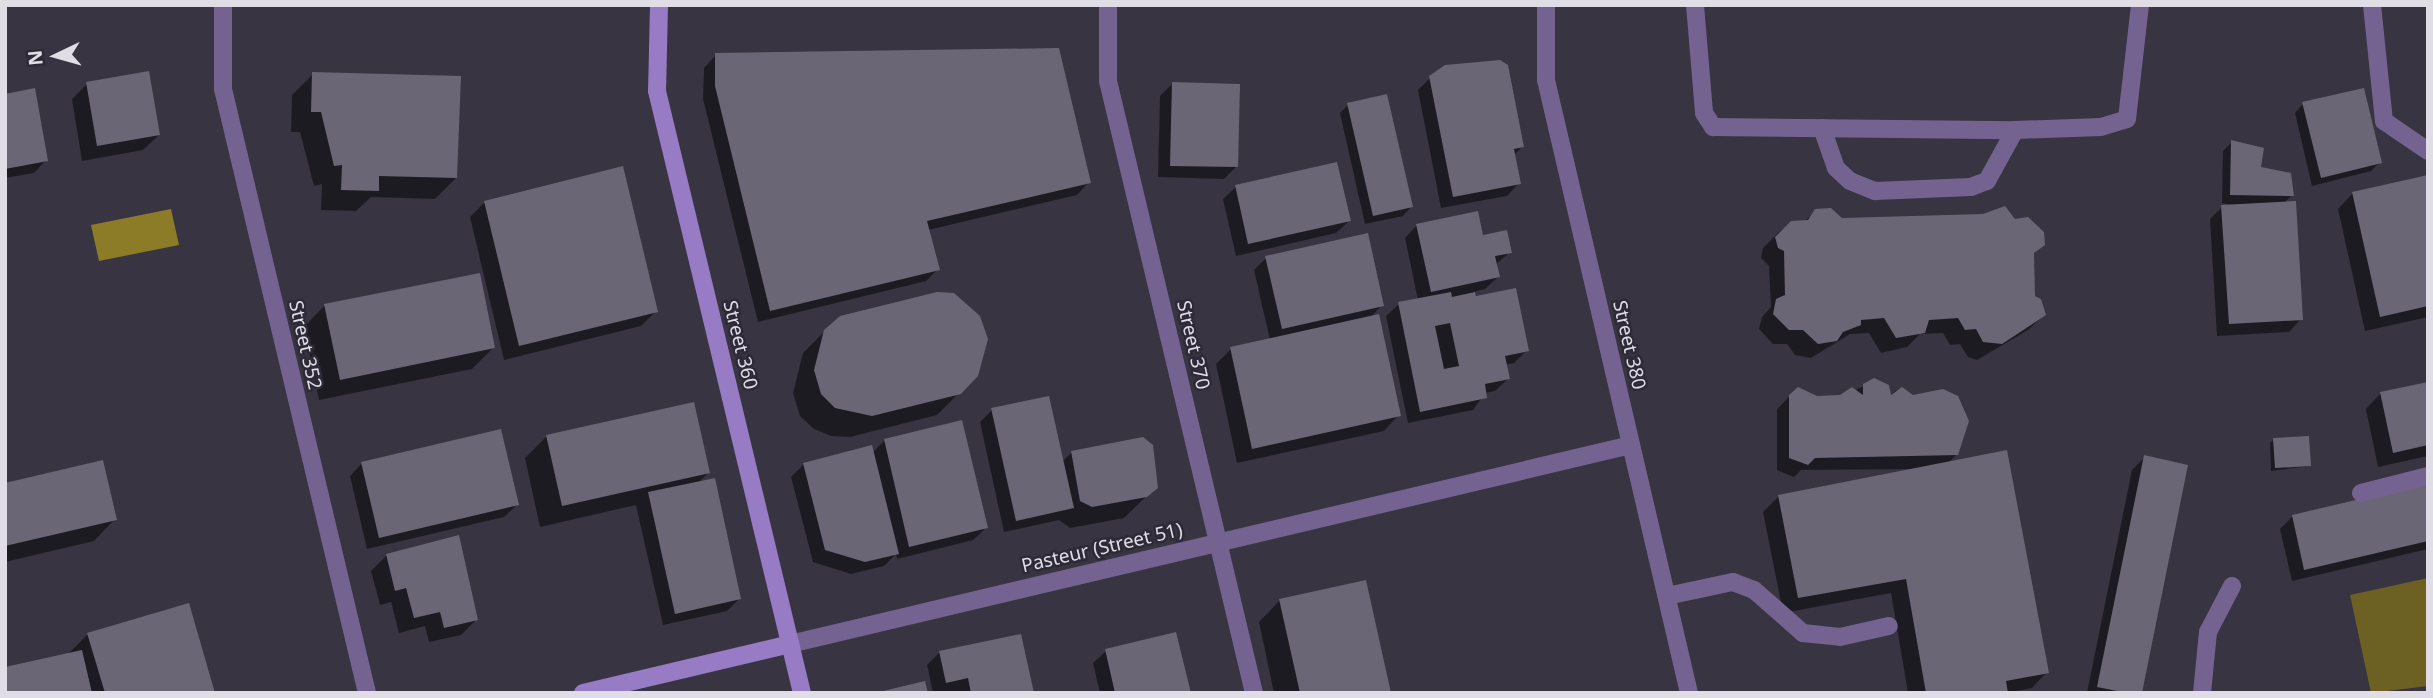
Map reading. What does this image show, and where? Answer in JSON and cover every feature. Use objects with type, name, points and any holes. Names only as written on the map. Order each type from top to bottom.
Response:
[{"type":"street","name":"Street 352","points":[[223,5],[223,89],[367,693]]},
{"type":"street","name":"Street 360","points":[[659,5],[657,91],[802,693]]},
{"type":"street","name":"Street 370","points":[[1108,5],[1108,81],[1254,693]]},
{"type":"street","name":"Street 380","points":[[1546,5],[1546,80],[1689,693]]},
{"type":"street","points":[[1695,5],[1704,113],[1713,127],[2015,130],[2101,127],[2127,120],[2140,5]]},
{"type":"street","points":[[2372,5],[2384,121],[2428,151]]},
{"type":"street","points":[[1822,128],[1836,168],[1850,181],[1875,191],[1971,187],[1987,181],[2015,130]]},
{"type":"street","name":"Pasteur (Street 51)","points":[[583,693],[1631,445]]},
{"type":"street","points":[[2361,493],[2428,476]]},
{"type":"street","points":[[1667,596],[1733,582],[1754,590],[1803,633],[1840,637],[1889,626]]},
{"type":"street","points":[[2202,693],[2208,632],[2232,586]]},
{"type":"shaded area","points":[[171,209],[179,245],[99,261],[91,225]]},
{"type":"shaded area","points":[[2428,578],[2428,686],[2371,693],[2350,595]]},
{"type":"building","points":[[1059,48],[1091,183],[927,221],[940,270],[770,311],[715,86],[715,53]]},
{"type":"building","points":[[1500,60],[1508,65],[1524,147],[1514,149],[1521,184],[1453,197],[1429,76],[1445,65]]},
{"type":"building","points":[[149,71],[160,135],[97,146],[86,82]]},
{"type":"building","points":[[312,72],[461,76],[457,178],[379,176],[379,191],[341,190],[342,165],[334,166],[321,112],[311,112]]},
{"type":"building","points":[[1172,82],[1240,84],[1238,167],[1170,166]]},
{"type":"building","points":[[35,88],[48,161],[5,169],[5,94]]},
{"type":"building","points":[[2364,88],[2382,163],[2321,178],[2302,102]]},
{"type":"building","points":[[1387,94],[1413,207],[1373,216],[1347,103]]},
{"type":"building","points":[[2231,140],[2264,148],[2261,167],[2291,173],[2294,196],[2230,195]]},
{"type":"building","points":[[1337,162],[1351,221],[1248,244],[1235,185]]},
{"type":"building","points":[[623,166],[658,312],[519,346],[484,201]]},
{"type":"building","points":[[2428,175],[2428,306],[2380,317],[2352,192]]},
{"type":"building","points":[[2296,201],[2303,320],[2229,324],[2221,205]]},
{"type":"building","points":[[2005,206],[2015,219],[2028,217],[2044,232],[2045,245],[2034,253],[2035,296],[2041,299],[2046,315],[2002,344],[1983,342],[1976,329],[1965,330],[1958,318],[1929,320],[1925,333],[1896,338],[1884,318],[1861,320],[1861,325],[1843,332],[1837,341],[1818,344],[1803,330],[1789,330],[1773,314],[1776,299],[1785,295],[1784,251],[1778,248],[1775,237],[1791,221],[1808,220],[1815,209],[1831,208],[1842,218],[1983,214]]},
{"type":"building","points":[[1478,211],[1483,235],[1507,230],[1512,253],[1495,256],[1500,277],[1431,292],[1416,224]]},
{"type":"building","points":[[1368,233],[1384,306],[1282,329],[1265,256]]},
{"type":"building","points":[[480,273],[495,348],[340,380],[324,304]]},
{"type":"building","points":[[1516,288],[1529,351],[1505,356],[1510,379],[1485,384],[1487,398],[1420,412],[1398,302],[1451,292],[1452,297],[1475,292],[1476,296]],"holes":[[[1450,323],[1459,366],[1444,369],[1435,326]]]},
{"type":"building","points":[[937,292],[954,293],[980,316],[988,339],[978,376],[961,394],[872,416],[835,408],[821,394],[814,370],[824,330],[840,316]]},
{"type":"building","points":[[1379,314],[1401,416],[1252,449],[1230,347]]},
{"type":"building","points":[[1874,378],[1889,385],[1891,395],[1902,387],[1913,395],[1943,389],[1958,396],[1969,421],[1958,455],[1815,458],[1808,465],[1789,458],[1789,395],[1798,387],[1817,396],[1840,395],[1852,387],[1863,395],[1863,384]]},
{"type":"building","points":[[2428,382],[2428,445],[2393,453],[2380,392]]},
{"type":"building","points":[[1049,396],[1074,508],[1016,521],[991,408]]},
{"type":"building","points":[[694,402],[710,473],[562,506],[546,435]]},
{"type":"building","points":[[962,420],[988,528],[909,547],[884,439]]},
{"type":"building","points":[[501,429],[519,505],[379,538],[361,462]]},
{"type":"building","points":[[2309,436],[2311,466],[2275,468],[2273,438]]},
{"type":"building","points":[[1143,437],[1153,445],[1158,488],[1147,497],[1092,507],[1080,501],[1071,451]]},
{"type":"building","points":[[872,445],[899,554],[865,562],[825,550],[803,463]]},
{"type":"building","points":[[2007,450],[2049,673],[2006,681],[2008,693],[1926,693],[1906,579],[1798,598],[1778,495]]},
{"type":"building","points":[[2144,455],[2188,465],[2142,693],[2127,693],[2097,687]]},
{"type":"building","points":[[103,460],[117,520],[5,546],[5,483]]},
{"type":"building","points":[[715,478],[741,599],[675,614],[648,492]]},
{"type":"building","points":[[2428,483],[2428,541],[2304,570],[2292,515]]},
{"type":"building","points":[[459,535],[478,620],[444,628],[440,612],[414,618],[406,588],[395,591],[386,554]]},
{"type":"building","points":[[1366,580],[1391,693],[1300,693],[1279,599]]},
{"type":"building","points":[[189,603],[215,693],[105,693],[87,633]]},
{"type":"building","points":[[1176,632],[1191,693],[1115,693],[1105,649]]},
{"type":"building","points":[[1021,634],[1034,693],[971,693],[968,678],[946,683],[939,651]]},
{"type":"building","points":[[82,650],[92,693],[5,693],[5,667]]},
{"type":"building","points":[[925,681],[928,693],[879,693],[879,692]]}]
